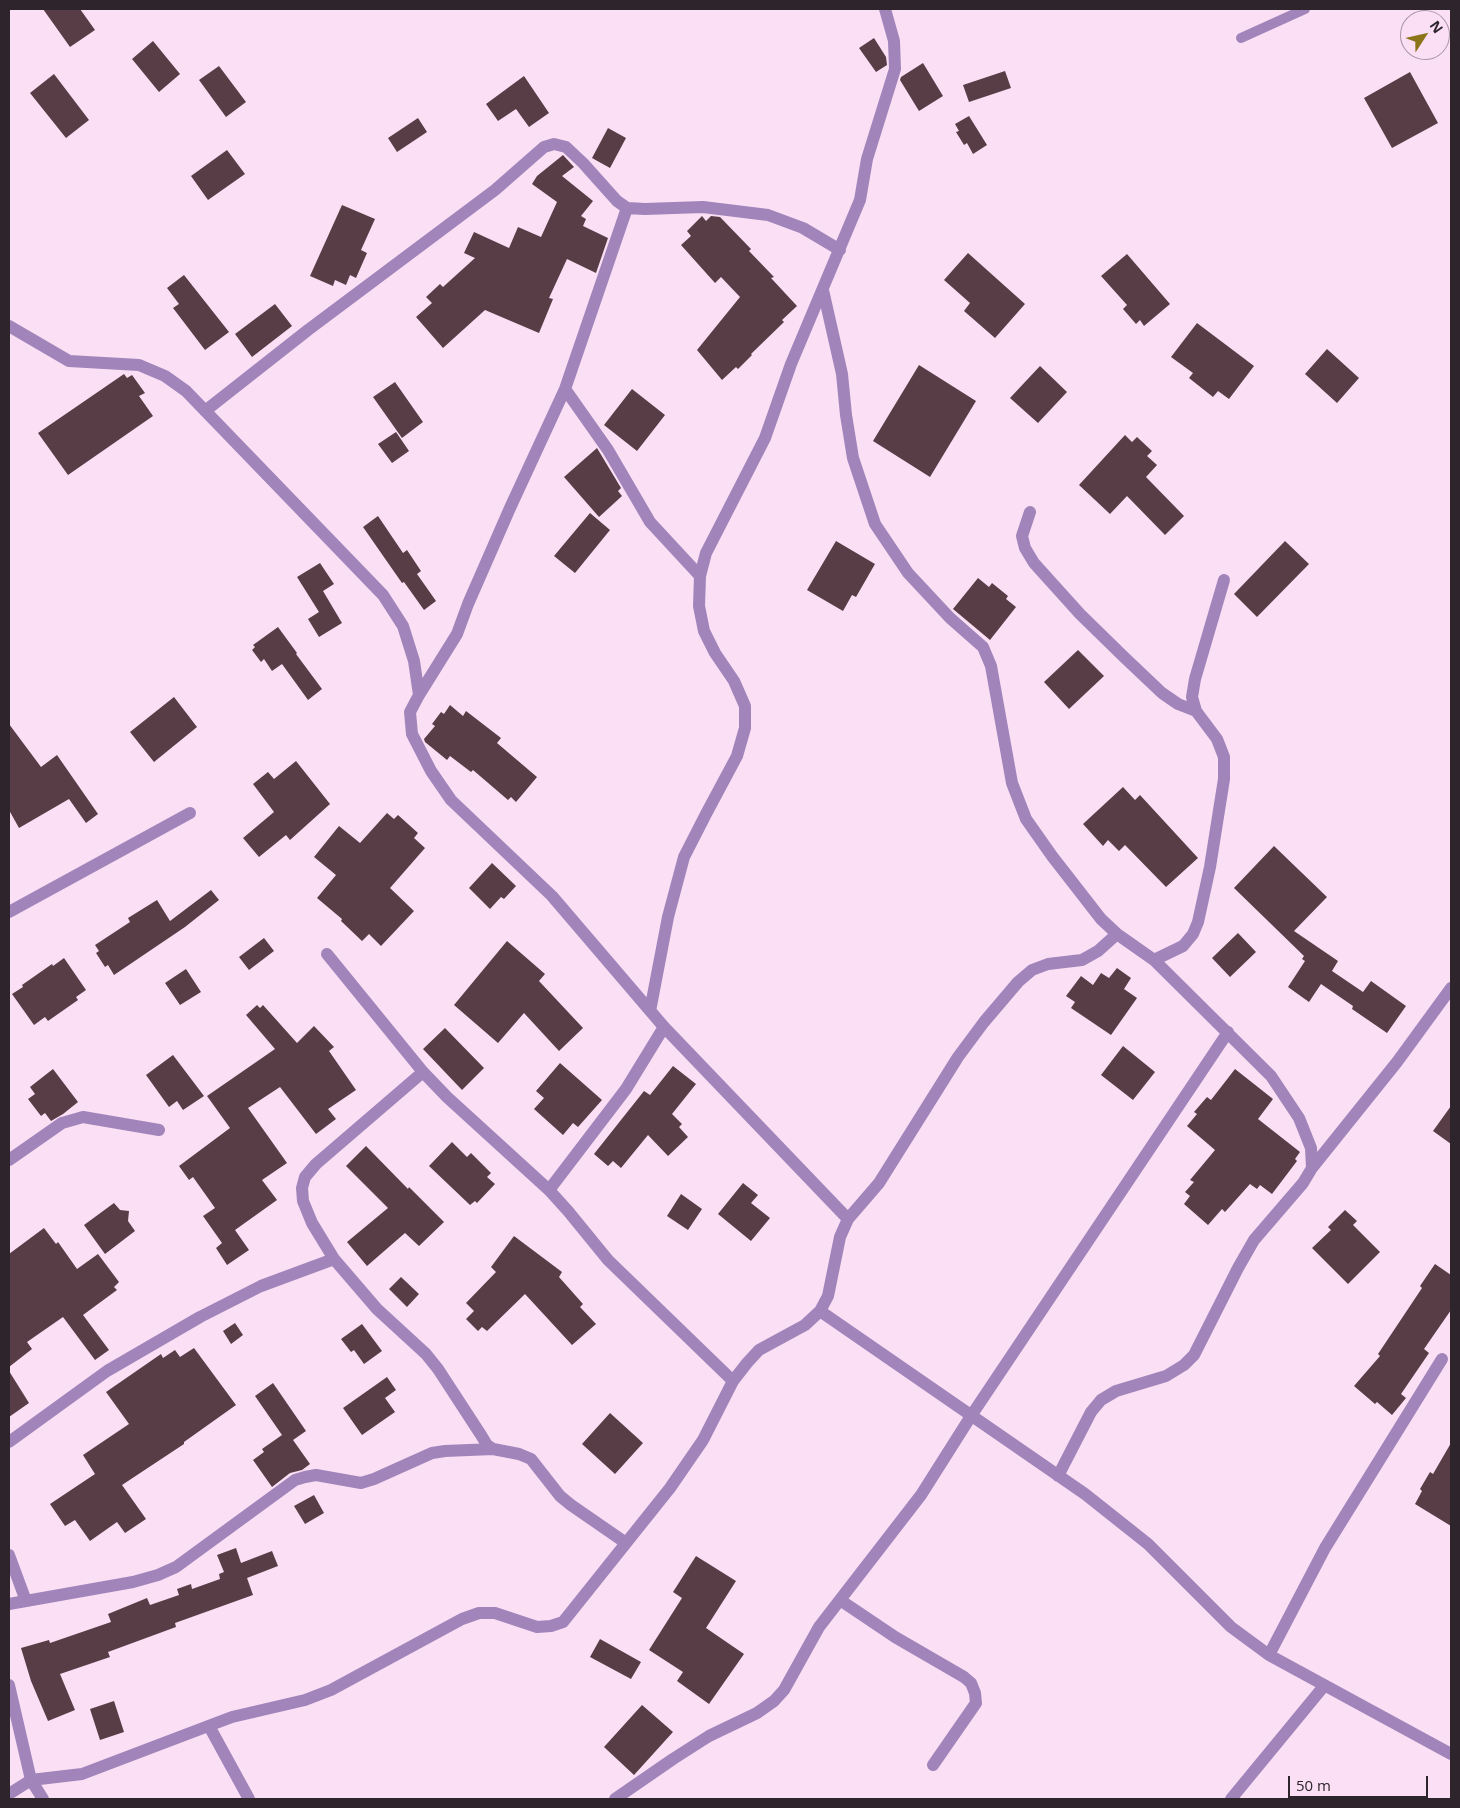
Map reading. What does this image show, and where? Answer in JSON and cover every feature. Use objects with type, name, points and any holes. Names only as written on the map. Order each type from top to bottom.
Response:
[{"type":"street","points":[[650,1011],[666,926],[684,857],[737,756],[746,728],[745,706],[734,681],[715,653],[704,631],[700,606],[700,576],[706,553],[765,438],[791,364],[860,200],[867,158],[895,69],[894,41],[885,9]]},
{"type":"street","points":[[205,412],[308,330],[495,190],[544,147],[554,144],[566,147],[617,201],[627,208],[703,207],[768,215],[803,228],[840,250]]},
{"type":"street","points":[[627,208],[565,389],[502,525],[457,634],[410,712],[412,734],[431,771],[451,800],[552,896],[664,1028],[848,1219]]},
{"type":"street","points":[[823,290],[842,374],[853,458],[875,524],[908,573],[950,618],[984,647],[992,666],[1012,783],[1026,820],[1096,912],[1117,934],[1154,960],[1272,1076],[1299,1118],[1311,1148],[1312,1168]]},
{"type":"street","points":[[9,326],[69,361],[139,365],[165,376],[186,391],[384,595],[403,626],[414,661],[420,695]]},
{"type":"street","points":[[565,389],[608,450],[650,522],[700,576]]},
{"type":"street","points":[[1030,512],[1022,536],[1025,548],[1034,563],[1080,614],[1156,687],[1178,704],[1196,711]]},
{"type":"street","points":[[1154,960],[1183,946],[1193,934],[1198,922],[1210,867],[1224,779],[1224,756],[1217,739],[1196,711],[1192,697],[1195,679],[1224,580]]},
{"type":"street","points":[[9,912],[190,813]]},
{"type":"street","points":[[9,1794],[30,1780],[82,1774],[232,1717],[305,1700],[331,1690],[462,1619],[479,1613],[495,1613],[537,1627],[551,1626],[563,1622],[670,1488],[703,1440],[733,1382],[760,1350],[806,1324],[820,1311],[828,1296],[840,1237],[848,1219],[879,1183],[958,1057],[984,1022],[1018,982],[1032,970],[1048,964],[1082,960],[1098,951],[1117,934]]},
{"type":"street","points":[[327,954],[423,1072],[446,1097],[549,1190],[608,1260],[733,1382]]},
{"type":"street","points":[[1058,1476],[1091,1412],[1101,1400],[1116,1392],[1166,1376],[1184,1365],[1194,1356],[1254,1240],[1303,1183],[1312,1168],[1397,1062],[1451,988]]},
{"type":"street","points":[[549,1190],[626,1089],[664,1028]]},
{"type":"street","points":[[615,1799],[709,1736],[756,1713],[774,1701],[784,1690],[819,1627],[920,1495],[1228,1032]]},
{"type":"street","points":[[423,1072],[316,1164],[304,1178],[302,1188],[303,1201],[312,1223],[334,1259],[377,1309],[426,1354],[438,1368],[487,1444],[493,1449]]},
{"type":"street","points":[[9,1160],[62,1123],[83,1117],[159,1130]]},
{"type":"street","points":[[9,1442],[107,1371],[200,1317],[261,1286],[334,1259]]},
{"type":"street","points":[[820,1311],[1085,1494],[1148,1544],[1231,1627],[1269,1655],[1451,1753]]},
{"type":"street","points":[[1269,1655],[1330,1540],[1442,1359]]},
{"type":"street","points":[[9,1604],[133,1582],[158,1575],[176,1568],[295,1480],[316,1475],[361,1483],[432,1453],[493,1449],[519,1454],[531,1459],[560,1496],[571,1506],[626,1543]]},
{"type":"street","points":[[9,1555],[26,1601]]},
{"type":"street","points":[[840,1600],[896,1638],[964,1677],[971,1683],[976,1703],[933,1765]]},
{"type":"street","points":[[9,1685],[30,1780],[43,1799]]},
{"type":"street","points":[[1231,1799],[1324,1686]]},
{"type":"street","points":[[209,1726],[249,1799]]},
{"type":"lane","points":[[1241,38],[1305,9]]},
{"type":"building","points":[[43,9],[80,9],[95,30],[70,47]]},
{"type":"building","points":[[874,38],[886,57],[887,65],[876,72],[859,48]]},
{"type":"building","points":[[153,41],[180,74],[159,92],[132,59]]},
{"type":"building","points":[[923,63],[943,96],[919,111],[900,80],[901,77]]},
{"type":"building","points":[[219,66],[246,102],[226,117],[199,80]]},
{"type":"building","points":[[1005,71],[1011,88],[969,102],[963,85]]},
{"type":"building","points":[[1410,72],[1438,123],[1392,148],[1364,98]]},
{"type":"building","points":[[54,74],[89,120],[66,138],[30,93]]},
{"type":"building","points":[[524,76],[549,113],[529,127],[516,109],[498,121],[486,104]]},
{"type":"building","points":[[969,116],[987,145],[973,154],[967,143],[964,145],[956,132],[959,131],[955,124]]},
{"type":"building","points":[[418,118],[427,132],[397,152],[388,138]]},
{"type":"building","points":[[608,128],[626,138],[610,168],[592,158]]},
{"type":"building","points":[[227,150],[245,174],[208,200],[191,176]]},
{"type":"building","points":[[563,155],[574,167],[562,176],[593,201],[581,216],[586,219],[583,226],[608,238],[596,273],[567,259],[549,298],[553,299],[539,333],[485,310],[443,348],[416,317],[432,303],[426,297],[440,284],[443,287],[475,258],[464,253],[474,232],[509,248],[518,227],[541,237],[557,202],[532,184],[537,176]]},
{"type":"building","points":[[342,205],[375,219],[361,250],[367,253],[356,278],[350,275],[346,285],[335,280],[333,286],[310,276]]},
{"type":"building","points":[[702,216],[706,221],[711,216],[720,217],[751,249],[749,251],[774,277],[771,278],[797,306],[738,369],[736,367],[722,380],[697,350],[740,297],[721,277],[715,283],[681,245],[691,236],[687,231]]},
{"type":"building","points":[[968,253],[1025,304],[995,338],[964,311],[970,303],[944,280]]},
{"type":"building","points":[[1127,254],[1170,304],[1144,326],[1140,320],[1136,324],[1123,309],[1127,305],[1101,276]]},
{"type":"building","points":[[184,275],[229,332],[205,350],[173,308],[179,304],[167,288]]},
{"type":"building","points":[[275,304],[292,326],[252,357],[235,334]]},
{"type":"building","points":[[1197,323],[1254,366],[1229,399],[1218,391],[1213,397],[1189,378],[1193,373],[1171,357]]},
{"type":"building","points":[[1327,349],[1359,378],[1337,403],[1305,374]]},
{"type":"building","points":[[919,365],[976,401],[930,477],[873,441]]},
{"type":"building","points":[[1040,366],[1067,392],[1038,423],[1010,398]]},
{"type":"building","points":[[124,374],[127,378],[132,375],[145,393],[139,396],[153,416],[68,475],[38,433]]},
{"type":"building","points":[[395,382],[423,422],[402,438],[373,397]]},
{"type":"building","points":[[632,389],[665,415],[637,451],[604,425]]},
{"type":"building","points":[[396,432],[409,451],[392,463],[378,444]]},
{"type":"building","points":[[1125,435],[1132,442],[1137,437],[1152,451],[1147,456],[1157,465],[1146,477],[1184,516],[1165,535],[1127,496],[1110,514],[1079,485]]},
{"type":"building","points":[[597,448],[621,488],[618,491],[622,496],[599,517],[564,477]]},
{"type":"building","points":[[590,513],[610,530],[575,573],[554,556]]},
{"type":"building","points":[[378,516],[403,553],[407,550],[421,571],[417,574],[436,601],[424,610],[404,582],[402,583],[363,527]]},
{"type":"building","points":[[836,541],[875,564],[856,597],[852,595],[843,611],[807,590]]},
{"type":"building","points":[[1285,541],[1309,564],[1257,617],[1234,594]]},
{"type":"building","points":[[320,563],[334,584],[323,591],[342,623],[319,637],[308,619],[319,612],[297,577]]},
{"type":"building","points":[[978,578],[989,587],[992,583],[1008,596],[1006,599],[1016,607],[990,640],[953,609]]},
{"type":"building","points":[[278,627],[322,689],[308,700],[282,664],[272,671],[264,659],[261,662],[252,650],[255,647],[253,645]]},
{"type":"building","points":[[1078,650],[1104,676],[1069,709],[1044,682]]},
{"type":"building","points":[[174,697],[197,727],[154,762],[130,732]]},
{"type":"building","points":[[450,705],[463,716],[466,711],[501,738],[497,743],[537,777],[516,802],[511,797],[508,800],[473,770],[471,772],[450,756],[447,760],[425,742],[424,739],[435,726],[432,724],[441,712],[444,714]]},
{"type":"building","points":[[9,724],[41,767],[57,755],[98,814],[86,823],[69,799],[19,828],[9,810]]},
{"type":"building","points":[[296,761],[330,804],[290,840],[286,835],[259,857],[243,838],[274,812],[253,784],[268,772],[274,779]]},
{"type":"building","points":[[1123,787],[1135,800],[1140,795],[1198,858],[1166,887],[1125,845],[1119,851],[1108,840],[1103,846],[1083,824]]},
{"type":"building","points":[[387,813],[394,819],[398,815],[418,833],[414,838],[425,848],[390,888],[414,911],[381,946],[369,934],[362,941],[341,921],[342,919],[317,898],[336,875],[314,857],[339,826],[360,843]]},
{"type":"building","points":[[1274,846],[1327,897],[1294,931],[1338,961],[1332,971],[1363,992],[1371,981],[1406,1006],[1387,1033],[1352,1009],[1353,1006],[1321,984],[1309,1002],[1288,987],[1305,961],[1302,959],[1304,956],[1234,888]]},
{"type":"building","points":[[492,863],[516,886],[504,899],[501,897],[490,909],[469,888]]},
{"type":"building","points":[[211,890],[219,900],[185,927],[114,975],[108,965],[105,967],[96,953],[99,951],[95,945],[130,922],[128,918],[157,900],[170,921]]},
{"type":"building","points":[[1238,933],[1256,952],[1230,977],[1212,958]]},
{"type":"building","points":[[264,938],[274,951],[249,970],[239,957]]},
{"type":"building","points":[[507,941],[545,974],[539,981],[583,1028],[559,1051],[524,1013],[498,1043],[454,1005]]},
{"type":"building","points":[[64,958],[86,990],[76,997],[78,1000],[48,1021],[45,1017],[34,1025],[12,994],[52,964],[53,966]]},
{"type":"building","points":[[1117,968],[1131,978],[1124,989],[1137,998],[1111,1035],[1071,1008],[1075,1002],[1066,996],[1081,976],[1093,985],[1101,973],[1109,978]]},
{"type":"building","points":[[186,969],[201,992],[180,1005],[165,983]]},
{"type":"building","points":[[257,1005],[260,1008],[263,1005],[297,1043],[314,1026],[334,1047],[329,1051],[356,1090],[328,1109],[336,1119],[316,1134],[280,1087],[248,1108],[287,1163],[262,1180],[277,1200],[235,1230],[249,1250],[227,1265],[216,1248],[222,1243],[203,1216],[215,1208],[193,1177],[189,1180],[179,1166],[230,1128],[207,1096],[275,1049],[246,1015]]},
{"type":"building","points":[[445,1028],[484,1068],[462,1090],[423,1049]]},
{"type":"building","points":[[1123,1046],[1155,1072],[1133,1100],[1101,1075]]},
{"type":"building","points":[[173,1055],[204,1096],[183,1110],[177,1101],[169,1107],[146,1075]]},
{"type":"building","points":[[560,1063],[602,1100],[578,1127],[573,1123],[563,1135],[534,1109],[544,1098],[536,1091]]},
{"type":"building","points":[[673,1066],[696,1084],[672,1114],[682,1124],[679,1127],[688,1137],[668,1156],[648,1135],[621,1168],[613,1161],[608,1166],[594,1154],[644,1091],[650,1095]]},
{"type":"building","points":[[53,1069],[78,1102],[51,1121],[45,1113],[41,1116],[28,1099],[35,1094],[30,1087]]},
{"type":"building","points":[[1235,1069],[1273,1099],[1258,1119],[1300,1152],[1295,1159],[1297,1161],[1272,1194],[1260,1185],[1257,1189],[1250,1184],[1225,1212],[1222,1209],[1208,1225],[1184,1204],[1190,1196],[1185,1192],[1194,1182],[1190,1180],[1215,1150],[1187,1126],[1197,1114],[1194,1112],[1207,1097],[1211,1100]]},
{"type":"building","points":[[1451,1106],[1451,1144],[1433,1131]]},
{"type":"building","points":[[452,1142],[467,1157],[471,1153],[491,1173],[487,1177],[495,1184],[477,1203],[475,1201],[470,1205],[429,1166]]},
{"type":"building","points":[[366,1146],[444,1222],[419,1246],[405,1233],[367,1266],[347,1242],[388,1208],[346,1166]]},
{"type":"building","points":[[743,1183],[758,1195],[751,1203],[770,1218],[751,1241],[718,1214]]},
{"type":"building","points":[[681,1194],[702,1209],[688,1230],[667,1216]]},
{"type":"building","points":[[114,1203],[120,1210],[129,1211],[128,1221],[135,1231],[105,1254],[84,1225]]},
{"type":"building","points":[[1345,1210],[1357,1221],[1353,1225],[1380,1252],[1348,1284],[1312,1248],[1331,1230],[1328,1227]]},
{"type":"building","points":[[44,1228],[56,1244],[58,1242],[77,1269],[98,1254],[119,1282],[114,1287],[117,1290],[83,1315],[109,1350],[95,1360],[63,1317],[27,1342],[32,1349],[9,1367],[9,1254]]},
{"type":"building","points":[[514,1236],[562,1272],[559,1277],[583,1304],[580,1307],[596,1324],[572,1345],[525,1294],[487,1331],[482,1327],[478,1331],[466,1319],[474,1311],[466,1303],[496,1272],[491,1267]]},
{"type":"building","points":[[1435,1264],[1451,1275],[1451,1310],[1424,1349],[1429,1353],[1401,1394],[1406,1398],[1392,1415],[1377,1402],[1375,1404],[1354,1386],[1380,1356],[1378,1354],[1422,1288],[1420,1286]]},
{"type":"building","points":[[401,1277],[419,1294],[407,1307],[389,1289]]},
{"type":"building","points":[[235,1323],[243,1335],[231,1344],[223,1331]]},
{"type":"building","points":[[362,1324],[382,1351],[364,1364],[354,1350],[351,1352],[341,1339]]},
{"type":"building","points":[[194,1348],[236,1405],[184,1442],[184,1444],[122,1485],[146,1519],[125,1533],[117,1522],[90,1541],[75,1520],[65,1526],[50,1504],[95,1474],[83,1455],[129,1424],[106,1392],[161,1354],[163,1358],[175,1350],[180,1357]]},
{"type":"building","points":[[9,1371],[29,1403],[9,1417]]},
{"type":"building","points":[[387,1377],[396,1390],[385,1398],[395,1412],[362,1435],[343,1408]]},
{"type":"building","points":[[273,1383],[306,1431],[293,1440],[310,1464],[302,1470],[290,1473],[272,1487],[253,1460],[264,1452],[262,1449],[282,1435],[255,1396]]},
{"type":"building","points":[[610,1413],[643,1443],[615,1474],[582,1444]]},
{"type":"building","points":[[1451,1443],[1451,1526],[1415,1504],[1422,1491],[1420,1489],[1430,1472],[1433,1474]]},
{"type":"building","points":[[314,1495],[324,1513],[305,1524],[294,1506]]},
{"type":"building","points":[[236,1548],[241,1563],[272,1551],[278,1566],[247,1578],[253,1595],[175,1623],[176,1627],[108,1652],[110,1657],[60,1674],[75,1710],[48,1721],[31,1681],[21,1648],[49,1640],[50,1643],[111,1622],[108,1614],[147,1598],[150,1605],[179,1595],[177,1589],[191,1584],[192,1589],[220,1579],[219,1574],[224,1572],[217,1555]]},
{"type":"building","points":[[696,1556],[736,1581],[706,1628],[744,1654],[709,1704],[677,1681],[683,1672],[649,1650],[682,1598],[673,1592]]},
{"type":"building","points":[[600,1639],[641,1662],[631,1679],[590,1657]]},
{"type":"building","points":[[114,1701],[124,1732],[100,1740],[90,1709]]},
{"type":"building","points":[[642,1705],[673,1732],[634,1775],[604,1747]]}]
